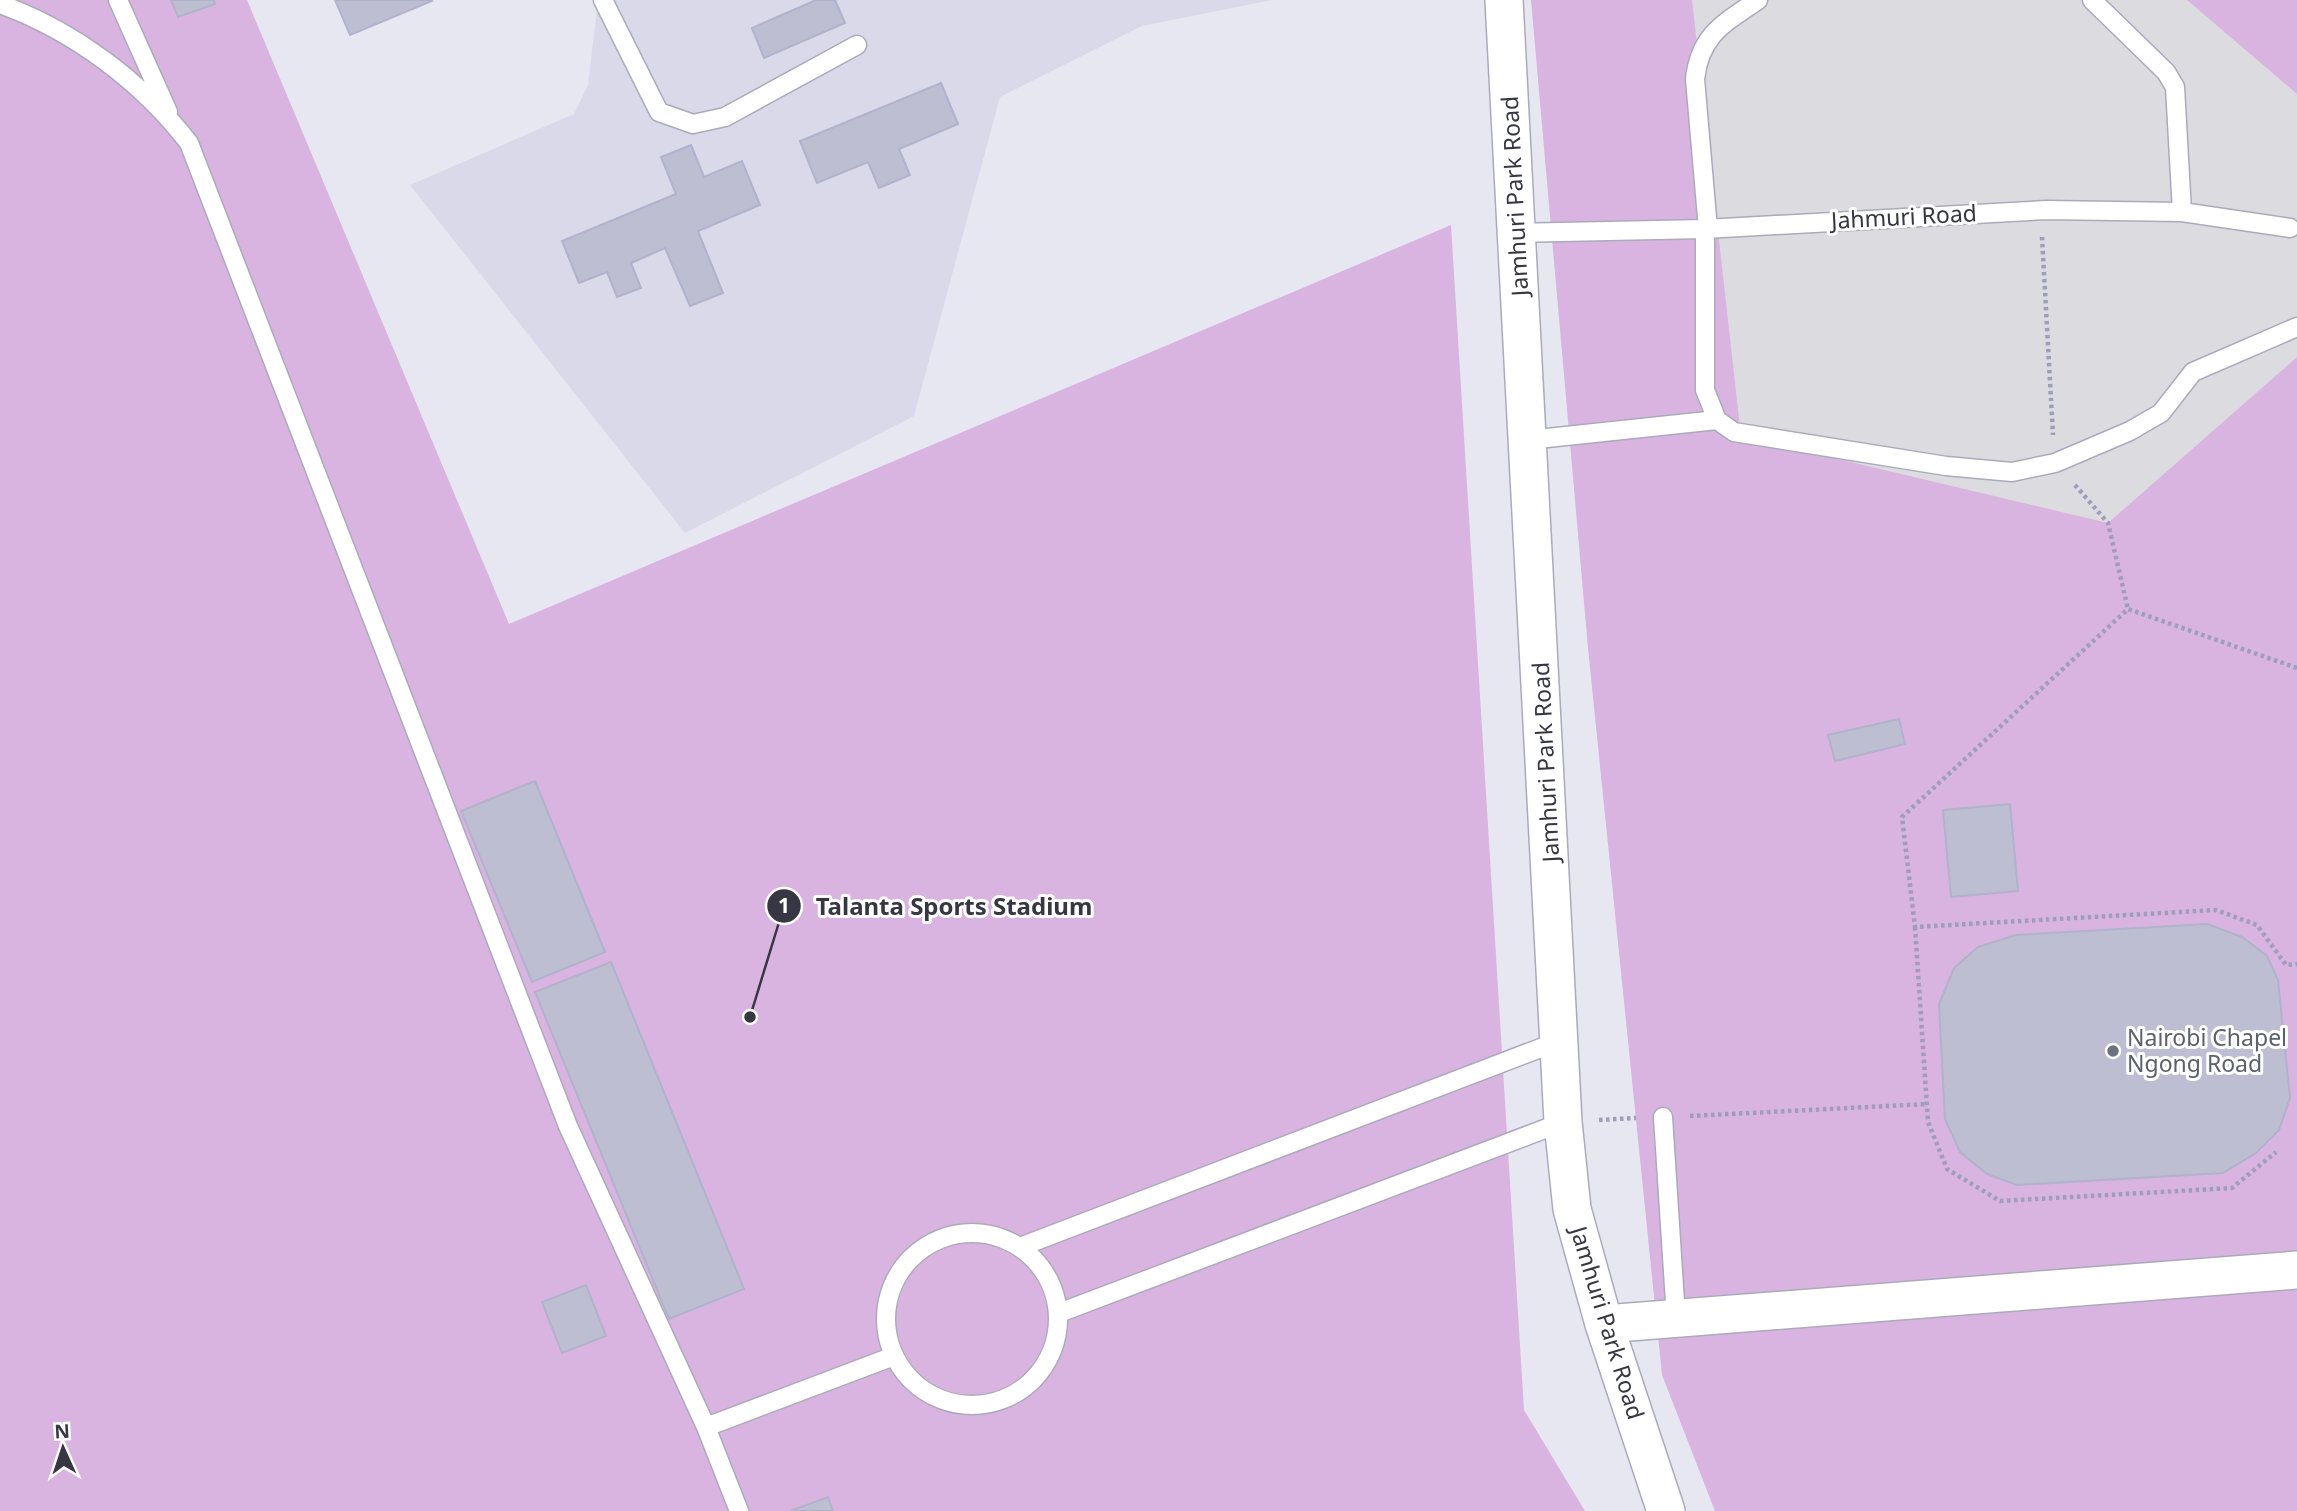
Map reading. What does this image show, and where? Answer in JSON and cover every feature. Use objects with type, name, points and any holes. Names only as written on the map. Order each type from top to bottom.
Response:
[{"type":"street","name":"Jamhuri Park Road","points":[[1504,0],[1563,1122],[1573,1209],[1604,1324],[1666,1511]]},
{"type":"street","points":[[1604,1324],[2297,1270]]},
{"type":"lane","points":[[118,0],[172,120]]},
{"type":"lane","points":[[603,0],[659,112],[693,124],[725,117],[857,45]]},
{"type":"lane","points":[[1758,0],[1726,22],[1704,43],[1697,60],[1695,79],[1707,229],[1705,390],[1717,420],[1734,432],[1955,467],[2012,472],[2055,463],[2130,431],[2161,413],[2193,372],[2297,327]]},
{"type":"lane","points":[[2092,0],[2166,72],[2175,87],[2182,212]]},
{"type":"lane","points":[[0,4],[32,16],[81,44],[118,71],[172,120],[189,143],[568,1126],[706,1427],[739,1511]]},
{"type":"lane","name":"Jahmuri Road","points":[[1517,233],[1707,229],[2040,210],[2182,212],[2290,228]]},
{"type":"lane","points":[[1528,440],[1717,420]]},
{"type":"lane","points":[[1020,1247],[1559,1041]]},
{"type":"lane","points":[[1663,1117],[1676,1318]]},
{"type":"lane","points":[[1059,1312],[1563,1122]]},
{"type":"lane","points":[[984,1233],[1020,1247],[1036,1260],[1052,1286],[1059,1312],[1057,1340],[1046,1365],[1028,1386],[1004,1400],[977,1406],[949,1403],[924,1392],[903,1373],[894,1356],[884,1320],[890,1290],[904,1264],[919,1251],[954,1234],[984,1233]]},
{"type":"lane","points":[[706,1427],[894,1356]]},
{"type":"path","points":[[2040,210],[2055,463],[2108,523],[2128,609]]},
{"type":"path","points":[[2128,609],[2297,668]]},
{"type":"path","points":[[2128,609],[1902,817],[1915,927],[1928,1122],[1948,1169],[2000,1201],[2232,1188],[2276,1152]]},
{"type":"path","points":[[1915,927],[2216,910],[2257,925],[2286,965],[2297,964]]},
{"type":"path","points":[[1563,1122],[1927,1104]]},
{"type":"shaded area","points":[[0,0],[247,0],[509,624],[1451,225],[1524,1410],[1585,1511],[0,1511]]},
{"type":"shaded area","points":[[598,0],[1272,0],[1142,26],[1000,97],[914,416],[685,533],[410,185],[574,114],[588,85]]},
{"type":"shaded area","points":[[1531,0],[2297,0],[2297,1511],[1715,1511],[1662,1375],[1588,648]]},
{"type":"shaded area","points":[[1692,0],[2187,0],[2297,94],[2297,357],[2108,523],[1741,436]]},
{"type":"building","points":[[171,0],[214,0],[215,4],[178,17]]},
{"type":"building","points":[[335,0],[431,0],[432,1],[350,35]]},
{"type":"building","points":[[816,0],[835,0],[845,23],[764,58],[752,28]]},
{"type":"building","points":[[941,83],[958,124],[899,149],[910,175],[879,188],[868,162],[817,183],[800,141]]},
{"type":"building","points":[[691,145],[704,177],[742,161],[760,205],[698,231],[723,293],[690,306],[665,248],[631,263],[641,288],[617,297],[607,272],[579,283],[562,241],[676,194],[661,157]]},
{"type":"building","points":[[1899,719],[1905,744],[1835,761],[1828,735]]},
{"type":"building","points":[[535,781],[605,952],[532,982],[461,811]]},
{"type":"building","points":[[2010,804],[2018,891],[1951,897],[1943,810]]},
{"type":"building","name":"Nairobi Chapel Ngong Road","points":[[2207,924],[2242,937],[2267,956],[2278,980],[2290,1098],[2279,1130],[2256,1153],[2223,1173],[2017,1185],[1987,1174],[1960,1152],[1945,1119],[1939,1004],[1954,968],[1978,947],[2016,935]]},
{"type":"building","points":[[611,962],[744,1289],[669,1319],[535,992]]},
{"type":"building","points":[[586,1285],[606,1336],[562,1353],[542,1302]]},
{"type":"building","points":[[828,1497],[833,1511],[790,1511]]},
{"type":"place","name":"Talanta Sports Stadium","points":[[750,1017]]},
{"type":"place","name":"Nairobi Chapel Ngong Road","points":[[2113,1051]]}]
